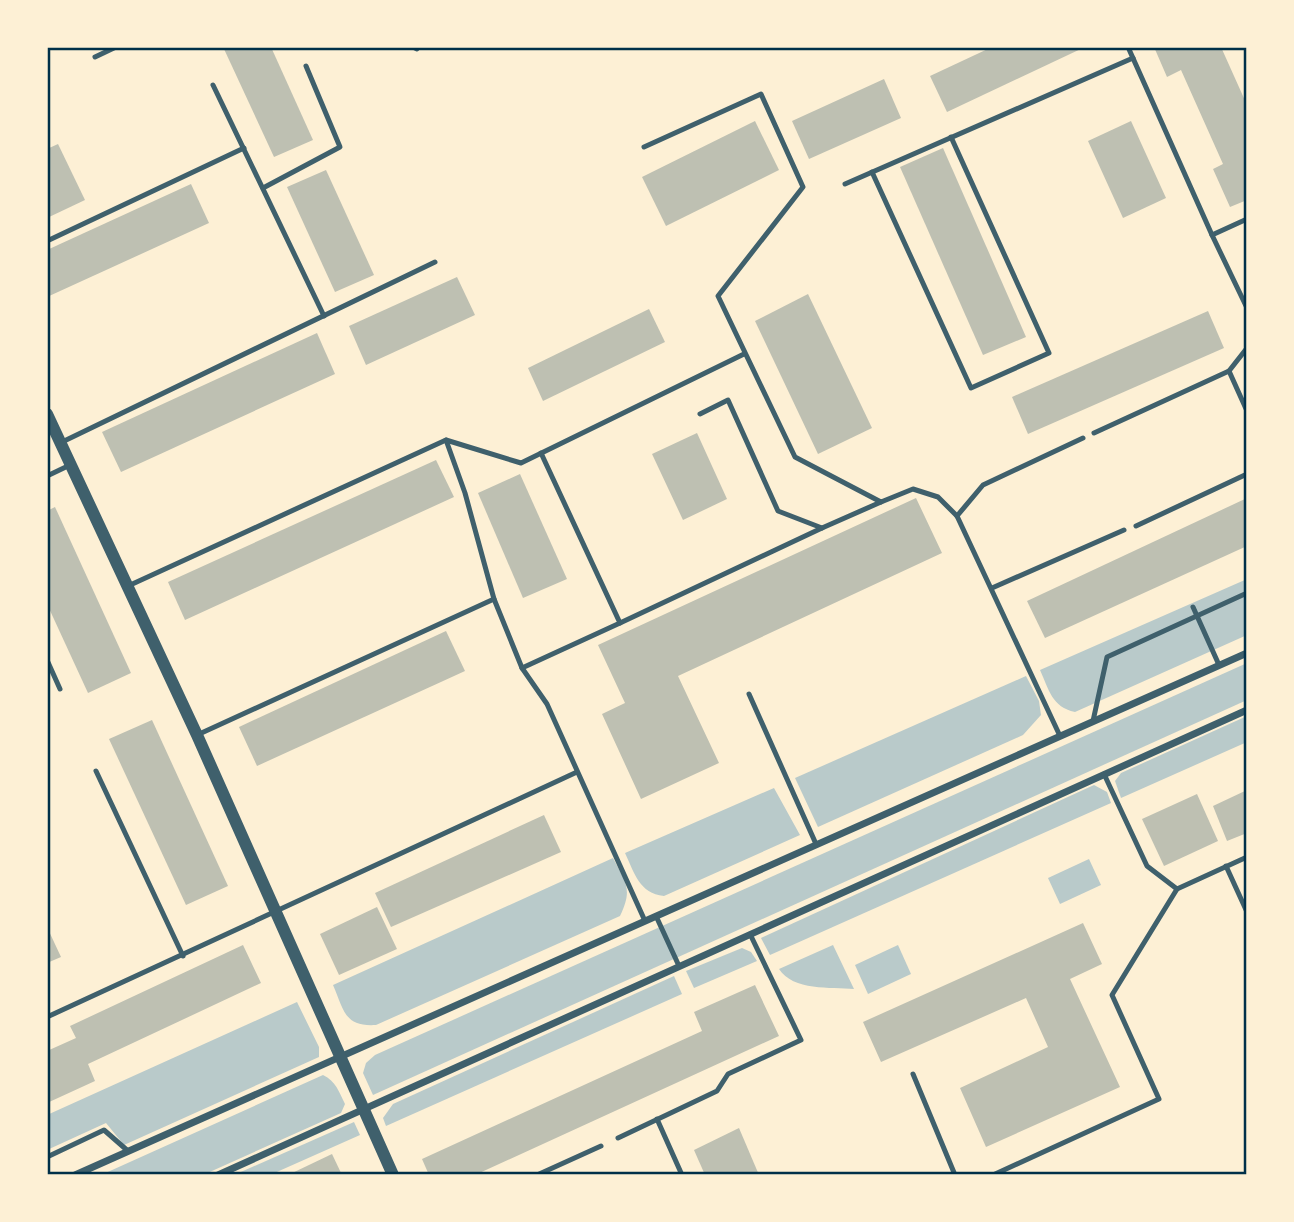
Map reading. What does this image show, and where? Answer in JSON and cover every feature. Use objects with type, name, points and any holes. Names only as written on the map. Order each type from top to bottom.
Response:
[{"type":"street","points":[[47,414],[278,913],[393,1175]]},
{"type":"street","points":[[75,1175],[1247,653]]},
{"type":"street","points":[[218,1175],[1247,710]]},
{"type":"lane","points":[[95,57],[116,47]]},
{"type":"lane","points":[[1128,47],[1247,308]]},
{"type":"lane","points":[[845,184],[1133,58]]},
{"type":"lane","points":[[263,188],[340,147],[306,66]]},
{"type":"lane","points":[[213,85],[324,316]]},
{"type":"lane","points":[[644,147],[761,94],[803,187],[718,296],[795,457],[881,502]]},
{"type":"lane","points":[[872,172],[971,388],[983,383],[1049,353],[951,137]]},
{"type":"lane","points":[[47,241],[244,148]]},
{"type":"lane","points":[[1212,235],[1247,219]]},
{"type":"lane","points":[[60,443],[435,262]]},
{"type":"lane","points":[[1094,433],[1230,371],[1247,348]]},
{"type":"lane","points":[[128,586],[446,440],[521,463],[744,354]]},
{"type":"lane","points":[[1230,371],[1247,411]]},
{"type":"lane","points":[[700,414],[728,400],[778,511],[822,528]]},
{"type":"lane","points":[[957,516],[983,485],[1083,438]]},
{"type":"lane","points":[[446,440],[465,493],[494,599],[522,668],[547,704],[645,921]]},
{"type":"lane","points":[[541,453],[620,623]]},
{"type":"lane","points":[[47,476],[70,465]]},
{"type":"lane","points":[[1136,526],[1247,474]]},
{"type":"lane","points":[[522,668],[822,528],[913,489],[938,497],[957,516],[1060,736]]},
{"type":"lane","points":[[992,588],[1124,530]]},
{"type":"lane","points":[[1093,721],[1107,657],[1247,593]]},
{"type":"lane","points":[[197,735],[494,599]]},
{"type":"lane","points":[[1193,607],[1219,666]]},
{"type":"lane","points":[[47,660],[60,689]]},
{"type":"lane","points":[[749,694],[816,844]]},
{"type":"lane","points":[[96,771],[183,956]]},
{"type":"lane","points":[[47,1017],[278,913],[577,772]]},
{"type":"lane","points":[[1104,774],[1147,866],[1177,889]]},
{"type":"lane","points":[[993,1175],[1159,1098],[1112,995],[1177,889],[1247,857]]},
{"type":"lane","points":[[1226,866],[1247,912]]},
{"type":"lane","points":[[656,916],[679,966]]},
{"type":"lane","points":[[618,1138],[718,1091],[728,1074],[801,1040],[750,934]]},
{"type":"lane","points":[[913,1074],[956,1175]]},
{"type":"lane","points":[[657,1119],[682,1175]]},
{"type":"lane","points":[[47,1157],[104,1130],[128,1151]]},
{"type":"lane","points":[[537,1175],[601,1146]]},
{"type":"shaded area","points":[[1247,579],[1247,635],[1075,712],[1067,710],[1052,697],[1040,670]]},
{"type":"shaded area","points":[[1247,663],[1247,700],[373,1095],[363,1073],[366,1063],[375,1055]]},
{"type":"shaded area","points":[[1026,676],[1039,701],[1041,715],[1023,735],[818,827],[795,778]]},
{"type":"shaded area","points":[[1247,716],[1247,742],[1121,798],[1115,781],[1121,773]]},
{"type":"shaded area","points":[[1094,785],[1107,792],[1111,803],[770,955],[761,938]]},
{"type":"shaded area","points":[[774,788],[800,835],[664,896],[643,887],[625,853]]},
{"type":"shaded area","points":[[613,858],[627,892],[620,916],[376,1025],[357,1023],[351,1020],[343,1009],[333,985]]},
{"type":"shaded area","points":[[1089,859],[1101,885],[1060,904],[1048,878]]},
{"type":"shaded area","points":[[833,945],[854,989],[803,984],[785,976],[779,969]]},
{"type":"shaded area","points":[[898,945],[911,974],[868,994],[855,965]]},
{"type":"shaded area","points":[[742,948],[751,952],[757,961],[694,988],[686,971]]},
{"type":"shaded area","points":[[674,976],[682,994],[386,1126],[383,1118],[393,1104]]},
{"type":"shaded area","points":[[297,1002],[319,1047],[319,1057],[124,1145],[106,1123],[47,1150],[47,1115]]},
{"type":"shaded area","points":[[323,1075],[334,1084],[341,1095],[345,1104],[341,1113],[203,1175],[101,1175]]},
{"type":"shaded area","points":[[354,1122],[360,1135],[270,1175],[234,1175]]},
{"type":"building","points":[[271,47],[313,140],[274,157],[224,49]]},
{"type":"building","points":[[992,47],[1085,47],[947,112],[930,76]]},
{"type":"building","points":[[1154,47],[1221,47],[1247,105],[1247,200],[1230,207],[1213,169],[1223,164],[1181,70],[1167,77]]},
{"type":"building","points":[[884,79],[901,118],[809,159],[792,121]]},
{"type":"building","points":[[755,121],[779,170],[666,226],[642,177]]},
{"type":"building","points":[[1131,121],[1166,198],[1123,218],[1088,141]]},
{"type":"building","points":[[58,144],[85,200],[47,218],[47,149]]},
{"type":"building","points":[[943,148],[1026,337],[983,355],[900,167]]},
{"type":"building","points":[[326,170],[374,275],[335,292],[287,187]]},
{"type":"building","points":[[191,184],[209,223],[47,297],[47,250]]},
{"type":"building","points":[[457,277],[475,315],[366,365],[349,326]]},
{"type":"building","points":[[808,294],[872,428],[818,454],[755,321]]},
{"type":"building","points":[[649,309],[665,342],[543,401],[528,368]]},
{"type":"building","points":[[1208,311],[1224,348],[1028,434],[1012,397]]},
{"type":"building","points":[[317,333],[335,374],[121,472],[102,432]]},
{"type":"building","points":[[697,433],[727,499],[683,520],[652,454]]},
{"type":"building","points":[[436,460],[454,497],[185,620],[168,582]]},
{"type":"building","points":[[520,474],[567,579],[523,598],[478,493]]},
{"type":"building","points":[[916,498],[942,553],[678,676],[719,763],[641,799],[602,714],[625,703],[598,645]]},
{"type":"building","points":[[1247,498],[1247,546],[1045,638],[1027,601]]},
{"type":"building","points":[[55,507],[131,673],[88,693],[47,604],[47,511]]},
{"type":"building","points":[[446,631],[465,671],[257,766],[239,727]]},
{"type":"building","points":[[152,720],[228,886],[186,905],[109,739]]},
{"type":"building","points":[[1247,790],[1247,833],[1227,841],[1213,806]]},
{"type":"building","points":[[1197,794],[1218,841],[1164,866],[1142,819]]},
{"type":"building","points":[[544,815],[561,852],[391,927],[375,893]]},
{"type":"building","points":[[377,907],[397,949],[339,975],[320,934]]},
{"type":"building","points":[[1083,923],[1102,964],[1070,979],[1120,1087],[986,1147],[960,1088],[1048,1047],[1026,998],[881,1062],[863,1022]]},
{"type":"building","points":[[47,927],[61,957],[47,963]]},
{"type":"building","points":[[243,945],[261,983],[88,1064],[95,1081],[47,1103],[47,1051],[76,1038],[70,1026]]},
{"type":"building","points":[[755,985],[779,1036],[475,1175],[429,1175],[422,1159],[702,1031],[694,1012]]},
{"type":"building","points":[[739,1128],[759,1175],[705,1175],[694,1150]]},
{"type":"building","points":[[332,1154],[342,1175],[288,1175]]}]
